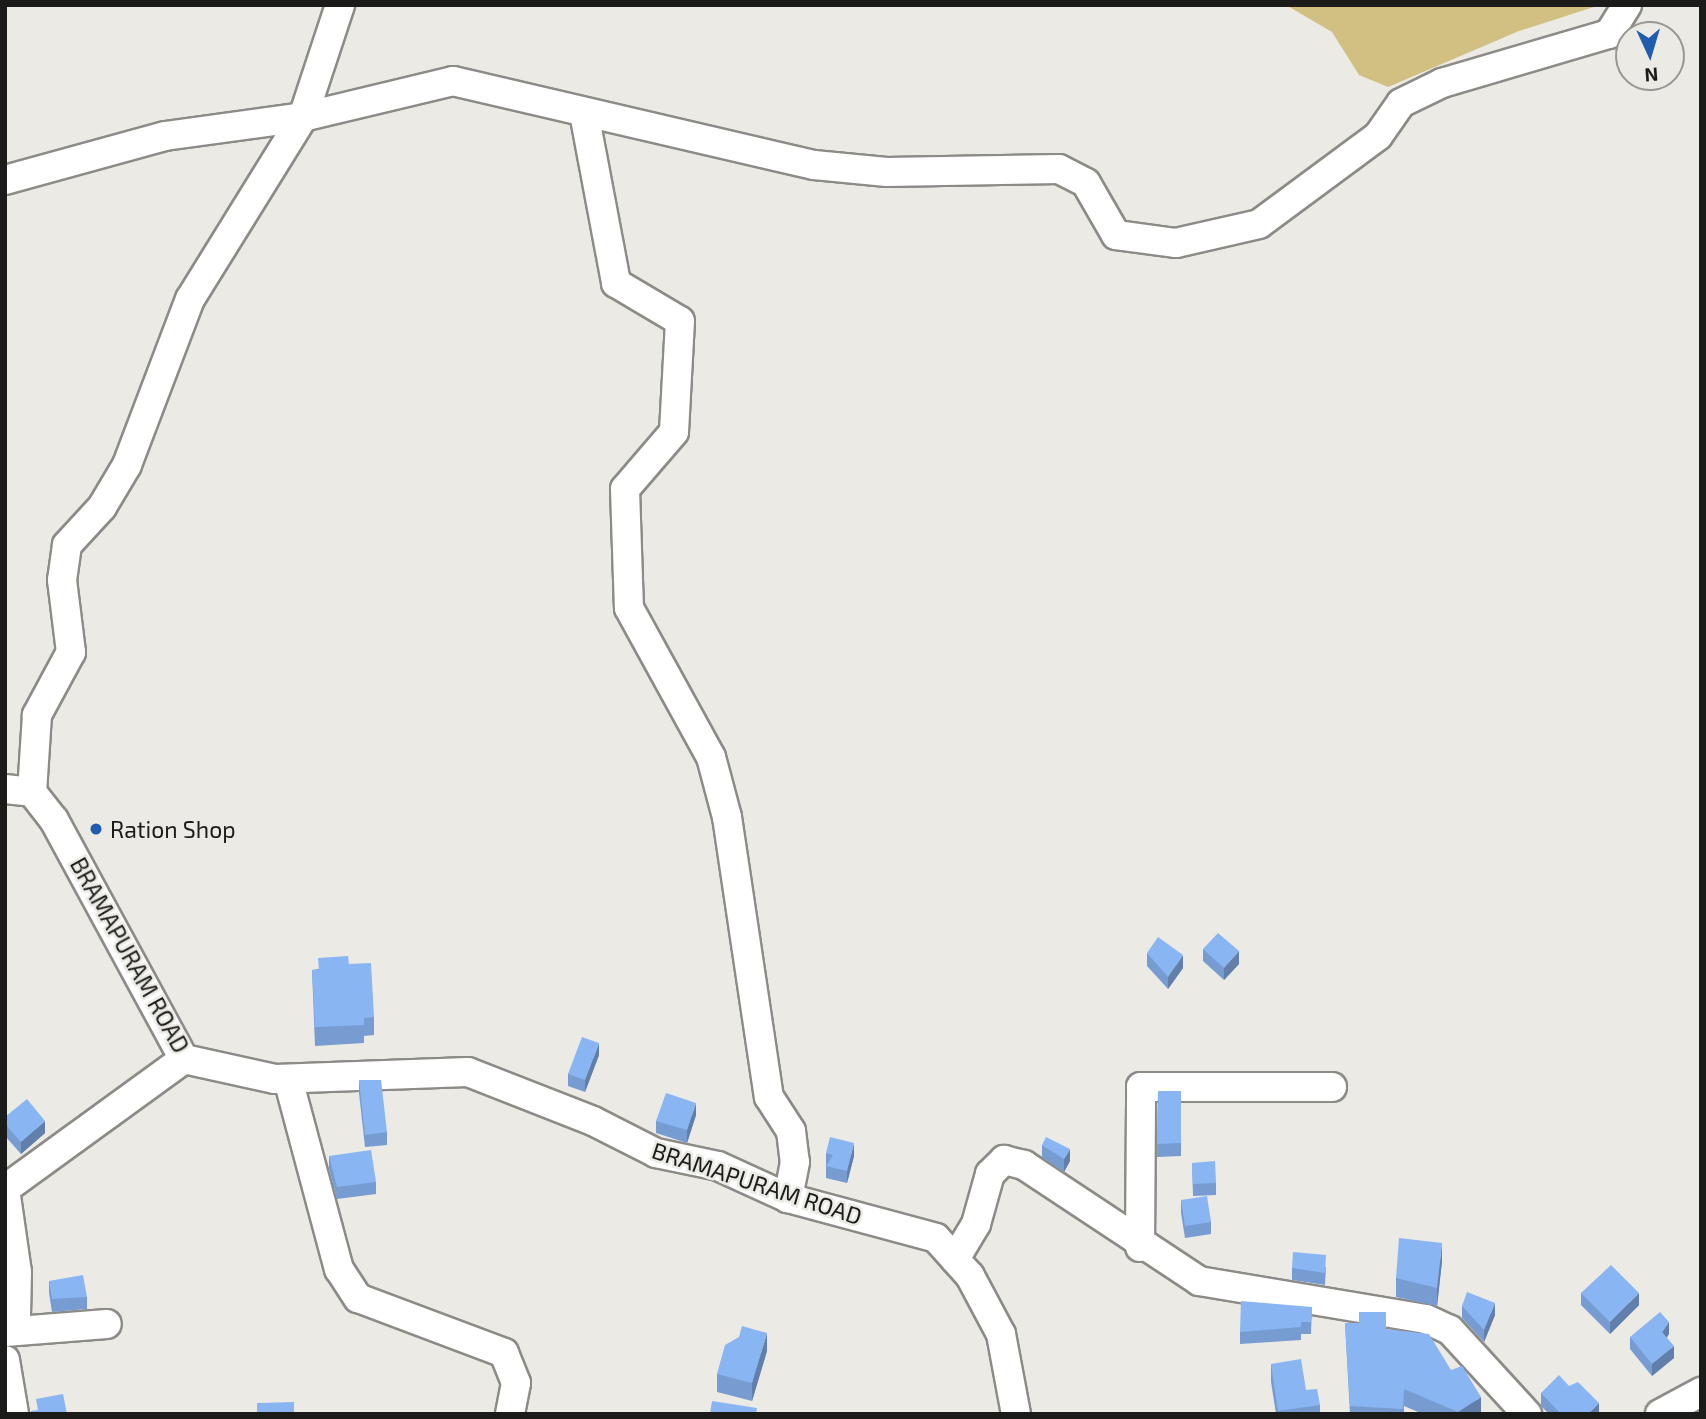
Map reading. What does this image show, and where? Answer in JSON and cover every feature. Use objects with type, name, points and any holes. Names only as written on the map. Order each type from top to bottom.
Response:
[{"type":"street","points":[[19,790],[37,715],[71,652],[62,580],[67,545],[102,508],[127,465],[190,299],[303,117],[340,5]]},
{"type":"street","points":[[5,180],[165,136],[303,117],[453,81],[814,165],[887,172],[1059,169],[1086,183],[1116,235],[1176,243],[1259,224],[1378,136],[1401,103],[1442,83],[1609,34],[1627,5]]},
{"type":"street","points":[[584,113],[615,283],[680,321],[674,432],[625,489],[629,608],[710,757],[727,817],[769,1097],[791,1131],[795,1162],[788,1198]]},
{"type":"street","name":"BRAMAPURAM ROAD","points":[[19,790],[54,820],[184,1059],[288,1079],[468,1072],[593,1121],[656,1153],[718,1166],[788,1198],[936,1238],[955,1259],[1001,1334],[1016,1414]]},
{"type":"street","points":[[5,1330],[16,1317],[17,1272],[5,1189],[184,1059]]},
{"type":"street","points":[[288,1079],[345,1278],[358,1298],[504,1353],[516,1383],[510,1414]]},
{"type":"street","points":[[1140,1247],[1141,1087],[1332,1087]]},
{"type":"street","points":[[955,1259],[976,1224],[990,1174],[1004,1160],[1024,1165],[1140,1247],[1219,1287],[1426,1319],[1464,1344],[1527,1414]]},
{"type":"street","points":[[5,1330],[107,1324]]},
{"type":"street","points":[[5,1360],[15,1414]]},
{"type":"street","points":[[1660,1414],[1701,1392]]},
{"type":"shaded area","points":[[1286,5],[1600,5],[1519,31],[1388,87],[1359,75],[1332,32]]},
{"type":"building","points":[[1218,933],[1239,951],[1224,968],[1203,949]]},
{"type":"building","points":[[1158,937],[1183,955],[1168,977],[1147,953]]},
{"type":"building","points":[[348,956],[349,964],[371,963],[374,1017],[364,1018],[364,1025],[315,1027],[312,970],[319,970],[318,958]]},
{"type":"building","points":[[582,1037],[599,1043],[585,1080],[568,1074]]},
{"type":"building","points":[[359,1080],[381,1080],[387,1132],[365,1135]]},
{"type":"building","points":[[1158,1091],[1181,1091],[1181,1143],[1157,1144]]},
{"type":"building","points":[[666,1093],[696,1103],[687,1130],[656,1121]]},
{"type":"building","points":[[27,1099],[45,1121],[21,1142],[5,1124],[5,1117]]},
{"type":"building","points":[[830,1137],[854,1143],[847,1171],[826,1166],[833,1155],[826,1153]]},
{"type":"building","points":[[1046,1137],[1070,1149],[1064,1159],[1042,1145]]},
{"type":"building","points":[[371,1150],[376,1182],[337,1187],[329,1156]]},
{"type":"building","points":[[1215,1161],[1216,1183],[1193,1184],[1192,1163]]},
{"type":"building","points":[[1207,1196],[1211,1222],[1185,1226],[1181,1200]]},
{"type":"building","points":[[1399,1238],[1442,1243],[1437,1288],[1396,1278]]},
{"type":"building","points":[[1293,1252],[1326,1255],[1325,1273],[1292,1268]]},
{"type":"building","points":[[1611,1265],[1639,1293],[1610,1322],[1581,1293]]},
{"type":"building","points":[[83,1275],[87,1297],[52,1299],[49,1281]]},
{"type":"building","points":[[1467,1292],[1495,1303],[1484,1330],[1462,1306]]},
{"type":"building","points":[[1241,1301],[1312,1307],[1311,1322],[1301,1322],[1301,1327],[1240,1332]]},
{"type":"building","points":[[1359,1312],[1386,1312],[1386,1329],[1429,1334],[1451,1370],[1462,1366],[1481,1397],[1458,1412],[1404,1389],[1403,1409],[1350,1406],[1345,1323],[1359,1323]]},
{"type":"building","points":[[1660,1312],[1669,1322],[1662,1332],[1674,1346],[1652,1364],[1630,1337]]},
{"type":"building","points":[[742,1326],[767,1333],[752,1383],[717,1374],[725,1345],[739,1337]]},
{"type":"building","points":[[1301,1359],[1306,1390],[1317,1389],[1320,1405],[1278,1411],[1271,1364]]},
{"type":"building","points":[[1559,1375],[1569,1386],[1578,1382],[1599,1403],[1588,1414],[1561,1414],[1541,1393]]},
{"type":"building","points":[[63,1394],[67,1414],[31,1414],[31,1411],[38,1410],[36,1399]]},
{"type":"building","points":[[712,1401],[757,1408],[756,1414],[710,1414]]},
{"type":"building","points":[[294,1402],[294,1414],[257,1414],[257,1403]]},
{"type":"place","name":"Ration Shop","points":[[96,829]]}]
